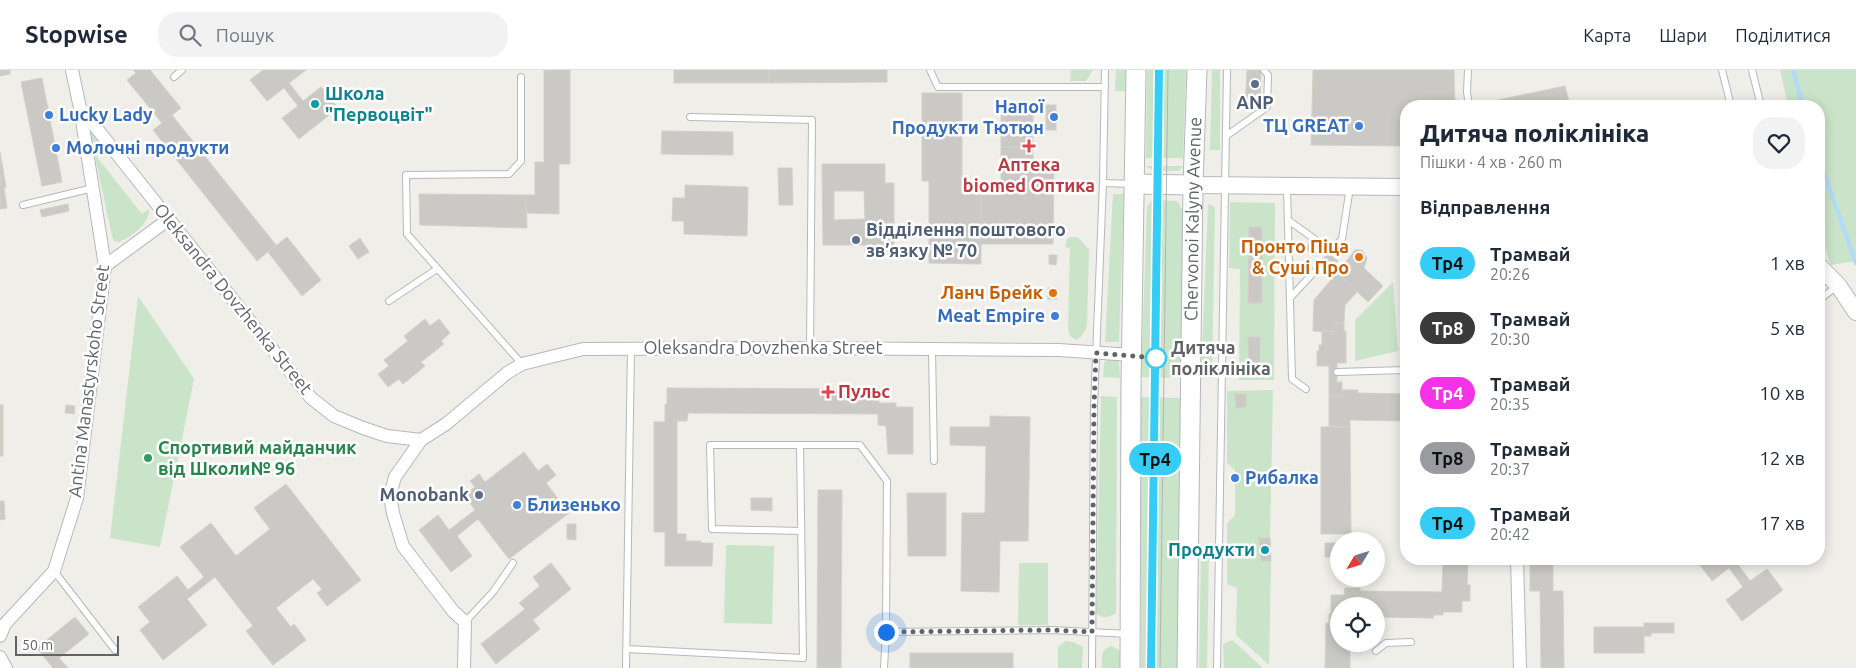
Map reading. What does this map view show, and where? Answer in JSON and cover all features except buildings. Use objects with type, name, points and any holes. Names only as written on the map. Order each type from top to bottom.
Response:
[{"type":"main road","points":[[1130,668],[1136,70]]},
{"type":"main road","name":"Chervonoi Kalyny Avenue","points":[[1187,668],[1197,70]]},
{"type":"main road","points":[[1134,184],[1194,185]]},
{"type":"street","name":"Antina Manastyrskoho Street","points":[[54,571],[77,498],[105,266],[80,108],[72,70]]},
{"type":"street","name":"Oleksandra Dovzhenka Street","points":[[80,108],[311,398],[334,416],[363,428],[387,436],[421,440]]},
{"type":"street","points":[[1194,185],[1400,187]]},
{"type":"street","points":[[105,266],[169,219]]},
{"type":"street","points":[[1825,272],[1838,285],[1856,312]]},
{"type":"street","name":"Oleksandra Dovzhenka Street","points":[[465,622],[453,611],[403,546],[393,513],[390,495],[396,477],[421,440],[446,424],[507,373],[522,364],[583,349],[631,348],[1059,350],[1132,355]]},
{"type":"street","points":[[1517,565],[1520,668]]},
{"type":"street","points":[[0,636],[5,624],[54,571]]},
{"type":"street","points":[[464,668],[465,622]]},
{"type":"street","points":[[0,657],[6,668]]},
{"type":"lane","points":[[174,77],[182,70]]},
{"type":"lane","points":[[930,70],[938,87],[1105,86]]},
{"type":"lane","points":[[1092,668],[1094,407],[1103,183],[1105,70]]},
{"type":"lane","points":[[1217,668],[1227,70]]},
{"type":"lane","points":[[1226,136],[1268,107],[1268,75],[1264,70]]},
{"type":"lane","points":[[1468,70],[1468,100]]},
{"type":"lane","points":[[1722,70],[1730,100]]},
{"type":"lane","points":[[1752,70],[1760,100]]},
{"type":"lane","points":[[521,76],[521,161],[509,174],[406,175],[407,234],[522,364]]},
{"type":"lane","points":[[690,116],[812,120],[810,348]]},
{"type":"lane","points":[[1103,183],[1134,184]]},
{"type":"lane","points":[[1287,186],[1292,379],[1306,389]]},
{"type":"lane","points":[[1288,220],[1331,252],[1342,239],[1350,186]]},
{"type":"lane","points":[[23,205],[93,188]]},
{"type":"lane","points":[[389,301],[437,269]]},
{"type":"lane","points":[[1290,298],[1315,271]]},
{"type":"lane","points":[[1825,295],[1838,285]]},
{"type":"lane","points":[[626,668],[631,348]]},
{"type":"lane","points":[[932,350],[934,461]]},
{"type":"lane","points":[[1337,372],[1400,370]]},
{"type":"lane","points":[[801,531],[712,529],[710,445],[860,445],[888,481],[884,668]]},
{"type":"lane","points":[[626,649],[803,658],[800,445]]},
{"type":"lane","points":[[465,622],[493,592],[513,563]]},
{"type":"lane","points":[[54,571],[116,650]]},
{"type":"lane","points":[[886,632],[1051,630],[1131,634]]},
{"type":"lane","points":[[1385,643],[1411,642]]},
{"type":"green space","points":[[1071,70],[1093,70],[1086,81],[1070,81]]},
{"type":"green space","points":[[1116,70],[1126,70],[1126,91],[1115,91]]},
{"type":"green space","points":[[1147,70],[1186,70],[1183,158],[1146,158]]},
{"type":"green space","points":[[1212,70],[1220,70],[1220,150],[1210,150]]},
{"type":"green space","points":[[1780,70],[1856,70],[1856,261],[1830,265],[1825,245],[1825,100],[1787,100]]},
{"type":"green space","points":[[90,133],[94,134],[105,148],[97,157],[142,214],[149,209],[147,220],[139,229],[119,242],[114,241],[112,236]]},
{"type":"green space","points":[[1146,166],[1183,166],[1179,171],[1154,171]]},
{"type":"green space","points":[[1113,194],[1124,194],[1119,342],[1105,342]]},
{"type":"green space","points":[[1152,200],[1177,201],[1183,211],[1182,378],[1141,377],[1147,207]]},
{"type":"green space","points":[[1230,202],[1275,203],[1274,380],[1239,380],[1240,269],[1229,268]]},
{"type":"green space","points":[[1208,204],[1215,207],[1212,378],[1201,378]]},
{"type":"green space","points":[[1078,237],[1089,250],[1087,326],[1081,337],[1076,340],[1070,336],[1068,329],[1070,248],[1065,247],[1067,239]]},
{"type":"green space","points":[[1393,282],[1398,351],[1355,361],[1355,320]]},
{"type":"green space","name":"Спортивий майданчик від Школи№ 96","points":[[138,296],[194,379],[160,547],[110,538]]},
{"type":"green space","points":[[1107,358],[1117,358],[1120,378],[1103,377],[1104,363]]},
{"type":"green space","points":[[1273,390],[1269,665],[1236,635],[1237,588],[1227,584],[1227,524],[1235,515],[1235,470],[1227,463],[1227,391]]},
{"type":"green space","points":[[1101,396],[1117,397],[1116,613],[1106,617],[1096,613]]},
{"type":"green space","points":[[1141,397],[1183,398],[1178,668],[1141,668]]},
{"type":"green space","points":[[726,545],[774,546],[772,624],[724,623]]},
{"type":"green space","points":[[1209,553],[1207,668],[1199,668],[1201,554]]},
{"type":"green space","points":[[1019,563],[1048,563],[1048,625],[1018,625]]},
{"type":"green space","points":[[1232,640],[1263,668],[1224,668],[1223,644]]},
{"type":"green space","points":[[1065,641],[1073,642],[1083,647],[1082,668],[1058,668],[1058,647]]},
{"type":"green space","points":[[1112,646],[1123,653],[1122,668],[1102,668],[1104,651]]},
{"type":"waterway","points":[[1793,70],[1801,100]]},
{"type":"waterway","points":[[1825,176],[1856,263]]},
{"type":"tram line","points":[[1151,668],[1159,70]]},
{"type":"tram line","name":"Тр4","points":[[1151,668],[1159,70]]},
{"type":"tram line","points":[[1160,668],[1168,70]]},
{"type":"place","name":"ANP","points":[[1255,84]]},
{"type":"place","name":"Школа \"Первоцвіт\"","points":[[315,104]]},
{"type":"place","name":"Lucky Lady","points":[[49,115]]},
{"type":"place","name":"Напої Продукти Тютюн","points":[[1054,117]]},
{"type":"place","name":"ТЦ GREAT","points":[[1359,126]]},
{"type":"place","name":"Аптека biomed Оптика","points":[[1029,146]]},
{"type":"place","name":"Молочні продукти","points":[[56,148]]},
{"type":"place","name":"Відділення поштового зв’язку № 70","points":[[856,240]]},
{"type":"place","name":"Пронто Піца & Суші Про","points":[[1359,257]]},
{"type":"place","name":"Ланч Брейк","points":[[1053,293]]},
{"type":"place","name":"Meat Empire","points":[[1055,316]]},
{"type":"place","name":"Дитяча поліклініка","points":[[1156,358]]},
{"type":"place","name":"Пульс","points":[[828,392]]},
{"type":"place","name":"Спортивий майданчик від Школи№ 96","points":[[148,458]]},
{"type":"place","name":"Рибалка","points":[[1235,478]]},
{"type":"place","name":"Monobank","points":[[479,495]]},
{"type":"place","name":"Близенько","points":[[517,505]]},
{"type":"place","name":"Продукти","points":[[1265,550]]},
{"type":"route","points":[[886,632],[1051,630],[1092,632],[1096,353],[1156,358]]}]
